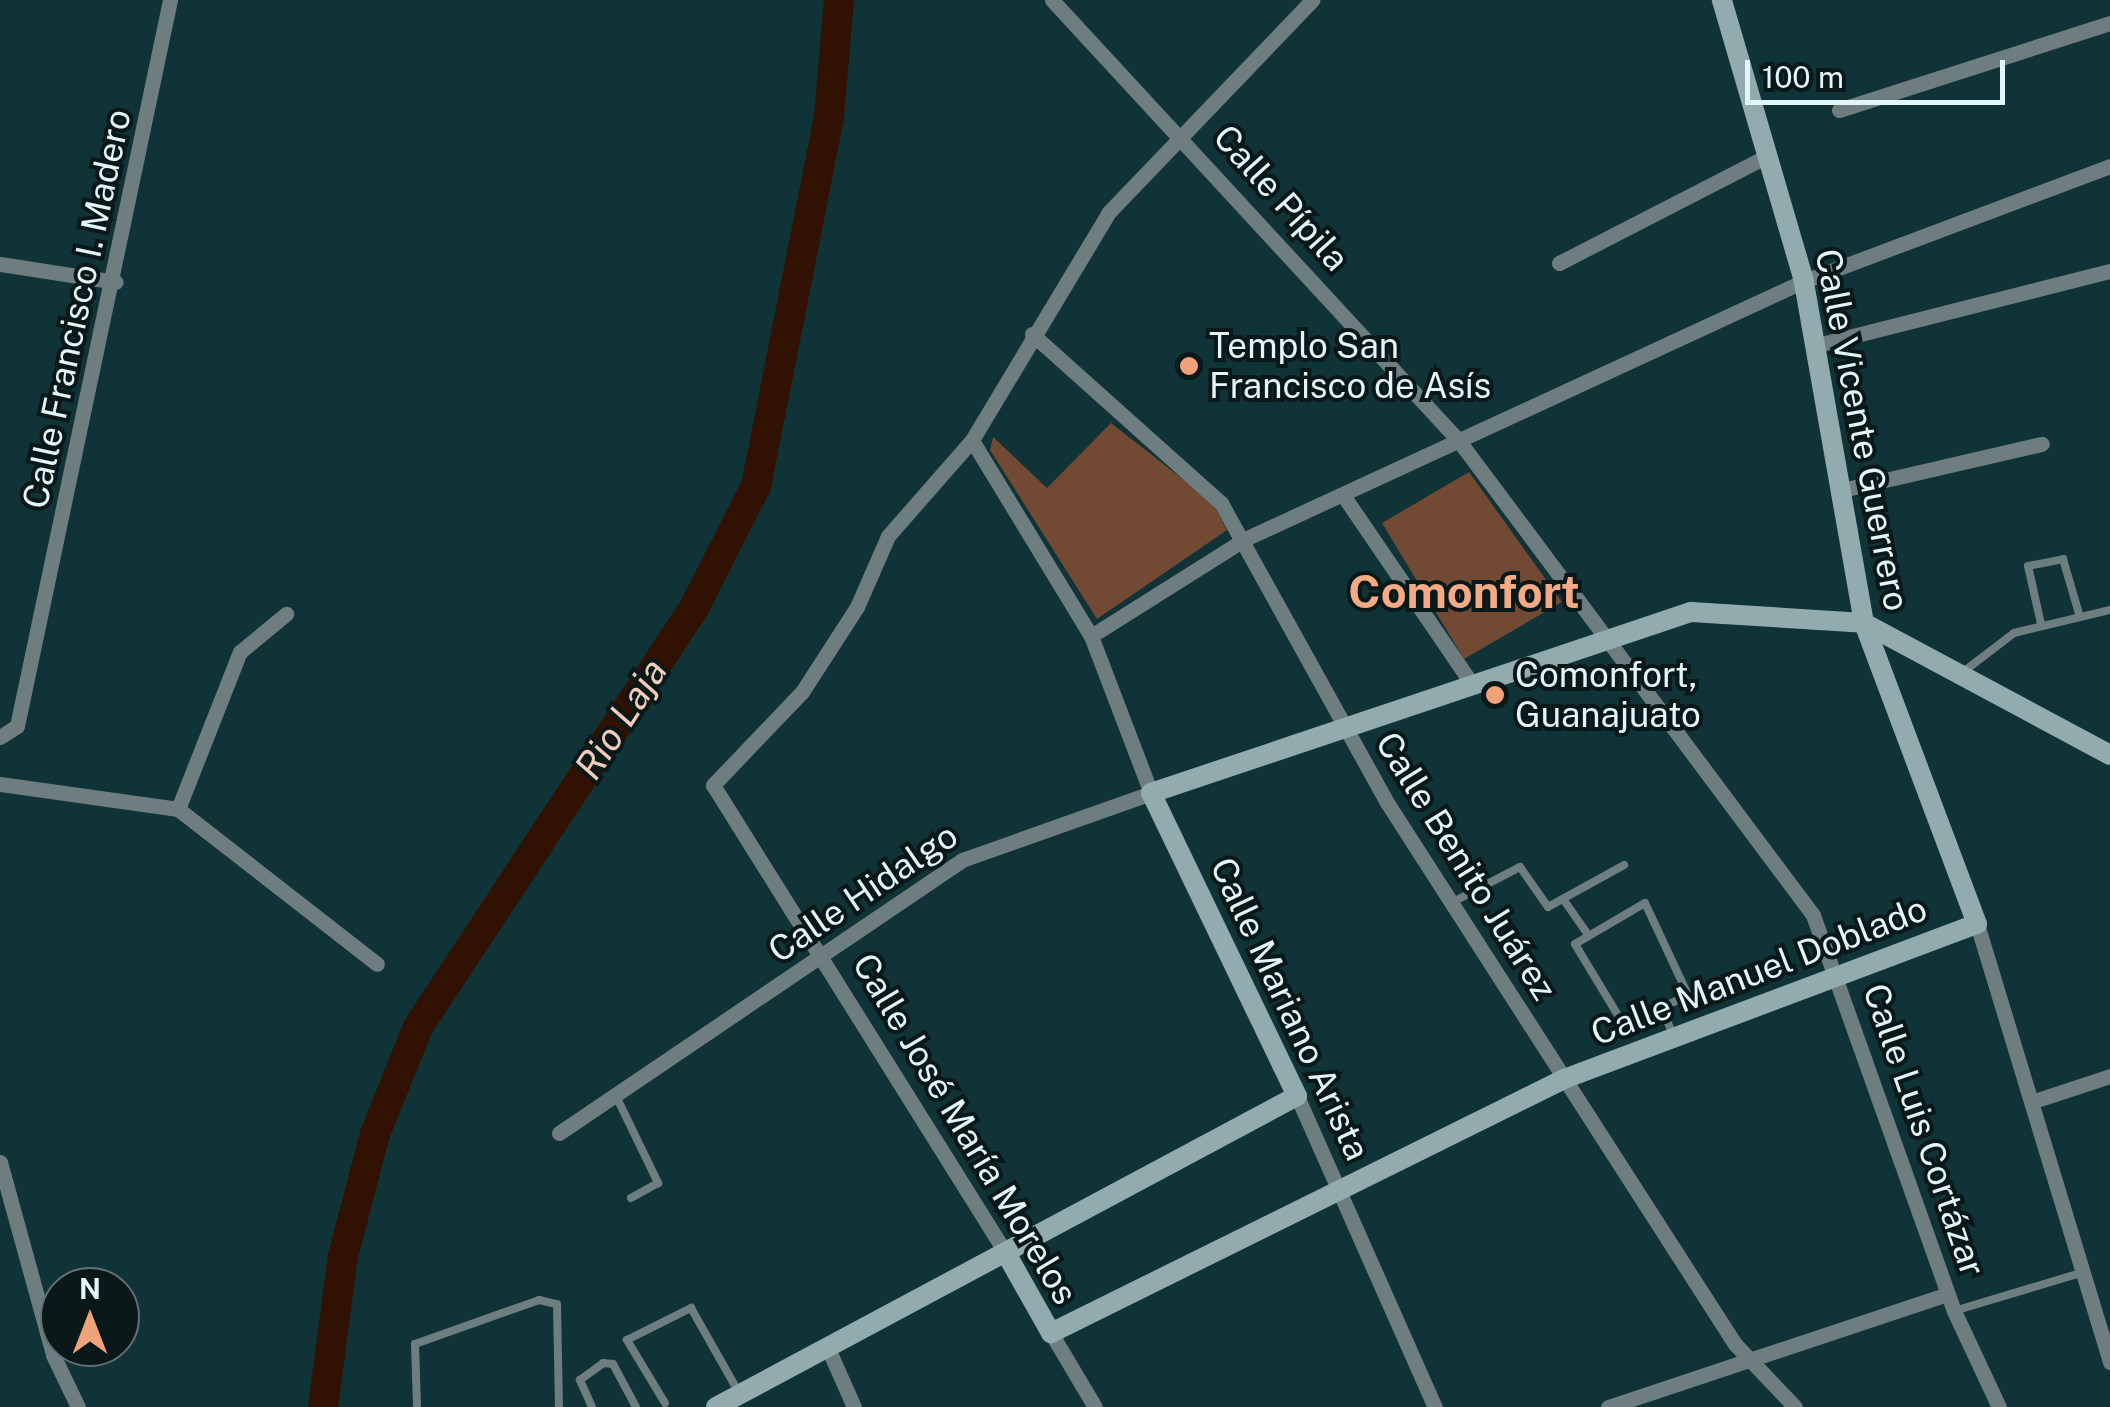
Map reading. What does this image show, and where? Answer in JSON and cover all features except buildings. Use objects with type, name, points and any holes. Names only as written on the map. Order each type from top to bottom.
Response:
[{"type":"street","name":"Calle Francisco I. Madero","points":[[0,737],[18,726],[116,282],[170,0]]},
{"type":"street","name":"Calle Pípila","points":[[1052,0],[1183,134],[1459,441],[1610,633]]},
{"type":"street","points":[[972,440],[1032,334],[1109,212],[1312,0]]},
{"type":"street","name":"Calle Vicente Guerrero","points":[[1722,0],[1764,158],[1804,281],[1864,623],[1977,924]]},
{"type":"street","points":[[1838,110],[2110,23]]},
{"type":"street","points":[[1560,262],[1764,158]]},
{"type":"street","points":[[1092,636],[1245,539],[1344,498],[1804,281],[2110,166]]},
{"type":"street","points":[[0,264],[116,282]]},
{"type":"street","points":[[1817,345],[2110,271]]},
{"type":"street","name":"Calle Benito Juárez","points":[[1032,334],[1221,503],[1245,539],[1345,729],[1451,903],[1564,1080],[1752,1359],[1795,1407]]},
{"type":"street","name":"Calle Mariano Arista","points":[[972,440],[1092,636],[1151,794],[1297,1096],[1435,1407]]},
{"type":"street","name":"Calle José María Morelos","points":[[972,440],[888,536],[857,607],[802,692],[713,785],[1007,1254],[1095,1407]]},
{"type":"street","points":[[1842,490],[2042,444]]},
{"type":"street","points":[[1344,498],[1470,680]]},
{"type":"street","name":"Calle Hidalgo","points":[[559,1133],[823,960],[962,860],[1610,633],[1690,612],[1864,623]]},
{"type":"street","points":[[178,809],[240,652],[286,614]]},
{"type":"street","points":[[1864,623],[2110,755]]},
{"type":"street","name":"Calle Luis Cortázar","points":[[1610,633],[1813,915],[1839,970],[1954,1311],[1999,1407]]},
{"type":"street","points":[[0,784],[178,809],[376,964]]},
{"type":"street","points":[[1977,924],[2088,1270],[2110,1362]]},
{"type":"street","name":"Calle Manuel Doblado","points":[[1051,1333],[1338,1186],[1564,1080],[1839,970],[1977,924]]},
{"type":"street","points":[[2034,1101],[2110,1076]]},
{"type":"street","points":[[716,1407],[743,1400],[827,1346],[1007,1254],[1297,1096]]},
{"type":"street","points":[[0,1162],[53,1355],[78,1407]]},
{"type":"street","points":[[1608,1407],[1948,1294]]},
{"type":"street","points":[[827,1346],[854,1407]]},
{"type":"lane","points":[[2041,624],[2028,566],[2063,559],[2080,617]]},
{"type":"lane","points":[[1960,675],[2041,624],[2110,610]]},
{"type":"lane","points":[[1451,903],[1520,867],[1548,907],[1624,865]]},
{"type":"lane","points":[[1563,898],[1589,936]]},
{"type":"lane","points":[[1645,903],[1688,995],[1661,1008],[1622,1022],[1575,944],[1645,903]]},
{"type":"lane","points":[[1661,1008],[1674,1036]]},
{"type":"lane","points":[[616,1096],[658,1184],[631,1198]]},
{"type":"lane","points":[[1954,1311],[2088,1270]]},
{"type":"lane","points":[[417,1407],[415,1344],[540,1300],[557,1304],[559,1407]]},
{"type":"lane","points":[[665,1403],[627,1340],[691,1308],[743,1400]]},
{"type":"lane","points":[[592,1407],[580,1380],[603,1363],[613,1364],[636,1407]]},
{"type":"shaded area","points":[[1111,423],[1212,502],[1227,530],[1097,619],[990,450],[993,437],[1047,488]]},
{"type":"shaded area","points":[[1469,472],[1562,602],[1464,659],[1382,523]]},
{"type":"waterway","name":"Rio Laja","points":[[323,1407],[343,1256],[375,1134],[418,1027],[694,608],[756,486],[829,116],[839,0]]},
{"type":"place","name":"Templo San Francisco de Asís","points":[[1189,366]]},
{"type":"place","name":"Comonfort, Guanajuato","points":[[1495,695]]},
{"type":"district","name":"Comonfort","points":[[1464,592]]}]
